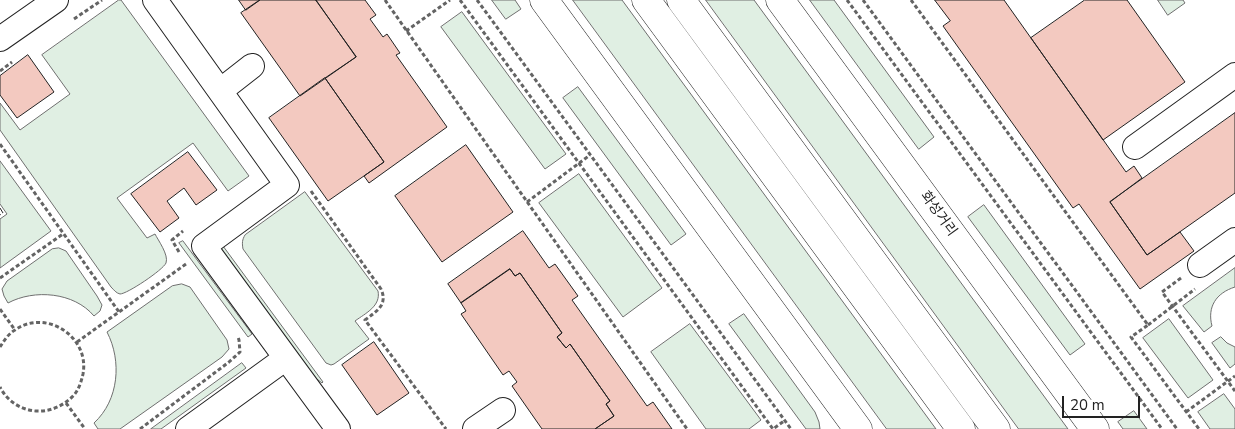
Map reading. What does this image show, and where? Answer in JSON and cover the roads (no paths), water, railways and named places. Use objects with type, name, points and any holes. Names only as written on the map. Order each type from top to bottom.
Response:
[{"type":"main road","points":[[544,0],[858,429]]},
{"type":"main road","points":[[646,0],[960,429]]},
{"type":"main road","points":[[681,0],[996,429]]},
{"type":"main road","name":"화성거리","points":[[780,0],[1095,429]]},
{"type":"street","points":[[0,39],[56,0]]},
{"type":"street","points":[[155,0],[286,185],[204,246],[338,429]]},
{"type":"street","points":[[220,92],[252,66]]},
{"type":"street","points":[[1135,147],[1235,74]]},
{"type":"street","points":[[1200,265],[1235,240]]},
{"type":"street","points":[[188,429],[286,358]]},
{"type":"street","points":[[475,429],[503,410]]}]
